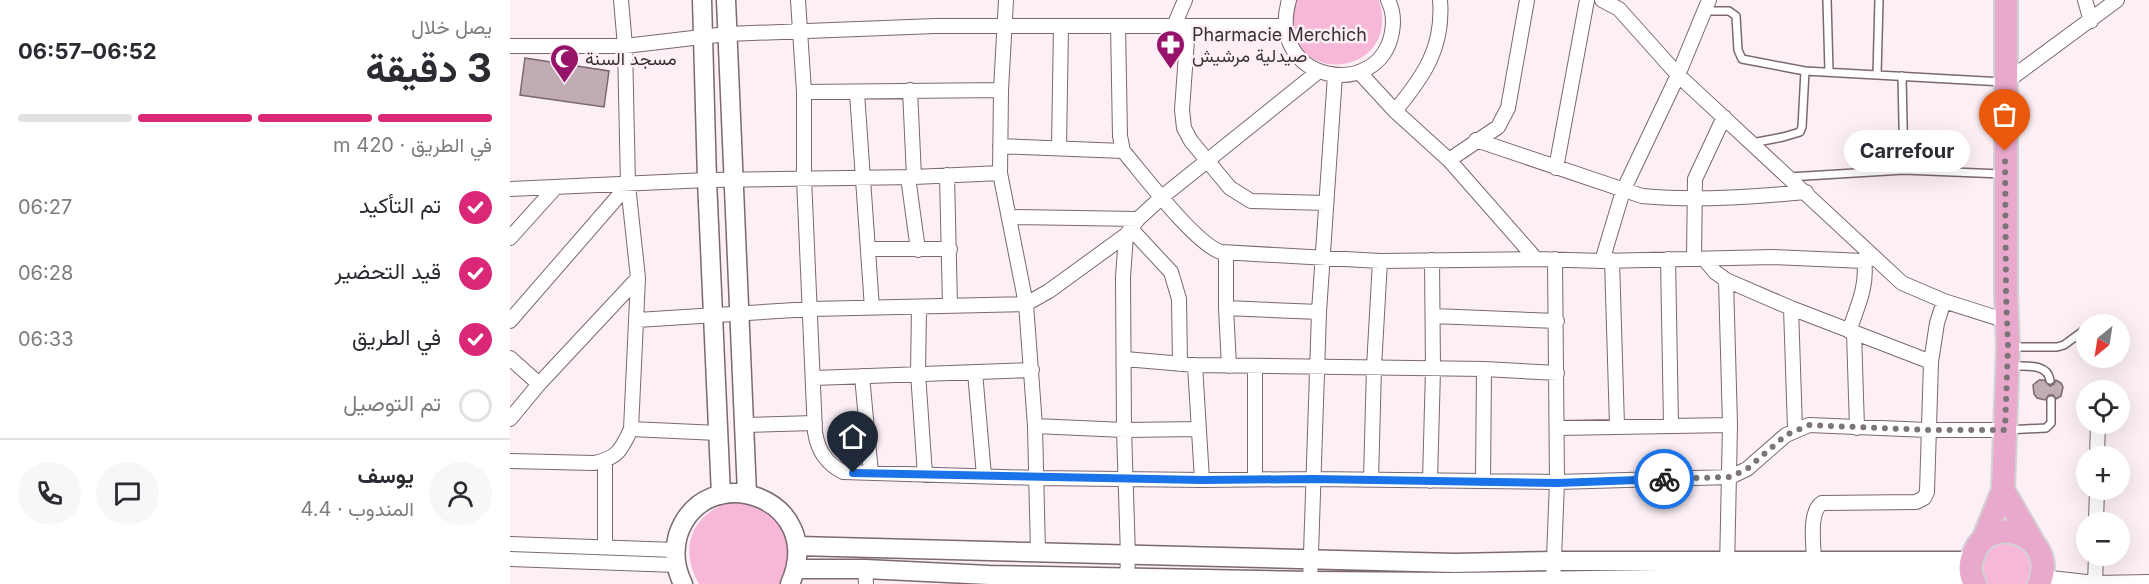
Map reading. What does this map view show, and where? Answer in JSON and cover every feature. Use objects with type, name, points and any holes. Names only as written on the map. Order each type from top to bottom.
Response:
[{"type":"main road","points":[[1983,540],[2003,490],[2008,356],[2005,174],[2006,0]]},
{"type":"main road","points":[[2003,490],[2040,553],[2043,565],[2041,580]]},
{"type":"main road","points":[[1973,575],[1977,546],[1993,534],[2003,531],[2015,532],[2034,543]]},
{"type":"street","points":[[510,461],[594,463],[605,461],[620,451],[631,429],[638,278],[628,185],[625,46],[621,0]]},
{"type":"street","points":[[702,0],[707,180],[721,495]]},
{"type":"street","points":[[726,0],[747,494]]},
{"type":"street","points":[[798,0],[804,92],[804,178],[815,423],[820,450],[830,464],[848,473],[1037,478],[1557,483],[1730,477],[1747,469],[1795,429],[1809,425],[1928,430],[2005,430]]},
{"type":"street","points":[[1006,0],[1001,90],[1000,173],[1026,304],[1035,426],[1038,553]]},
{"type":"street","points":[[1174,26],[1185,0]]},
{"type":"street","points":[[1289,0],[1285,14],[1285,26],[1290,45],[1299,58],[1318,71],[1343,76],[1359,72],[1373,64],[1384,52],[1394,22],[1394,2]]},
{"type":"street","points":[[1395,111],[1424,72],[1437,46],[1441,24],[1440,0]]},
{"type":"street","points":[[1449,160],[1498,127],[1508,108],[1527,0]]},
{"type":"street","points":[[1556,168],[1587,0]]},
{"type":"street","points":[[1602,0],[1619,9],[1678,75],[1806,192],[1868,259],[1902,283],[1944,301],[2007,321]]},
{"type":"street","points":[[2085,0],[2091,21]]},
{"type":"street","points":[[2006,82],[2117,0]]},
{"type":"street","points":[[1617,426],[1607,261],[1623,191],[1678,75],[1707,5]]},
{"type":"street","points":[[510,46],[625,46],[727,34],[935,26],[1285,26]]},
{"type":"street","points":[[1059,147],[1060,26]]},
{"type":"street","points":[[1118,26],[1120,136],[1123,151],[1206,244],[1226,254],[1380,261],[1536,259],[1607,261],[1773,257],[1868,259]]},
{"type":"street","points":[[1188,26],[1182,110],[1184,128],[1191,141],[1230,188],[1251,201],[1326,203]]},
{"type":"street","points":[[637,320],[811,309],[1026,304],[1049,291],[1132,227],[1162,197],[1318,71]]},
{"type":"street","points":[[1359,72],[1395,111],[1449,160],[1536,259]]},
{"type":"street","points":[[1310,583],[1319,312],[1335,75]]},
{"type":"street","points":[[910,90],[911,177],[918,250]]},
{"type":"street","points":[[804,92],[1001,90]]},
{"type":"street","points":[[857,93],[872,308]]},
{"type":"street","points":[[1724,117],[1695,179],[1694,198],[1700,259],[1726,280],[1791,308],[1931,362]]},
{"type":"street","points":[[1476,140],[1623,191],[1651,197],[1746,197],[1806,192]]},
{"type":"street","points":[[1000,146],[1123,151]]},
{"type":"street","points":[[510,189],[707,180],[911,177],[1000,173]]},
{"type":"street","points":[[947,175],[950,306]]},
{"type":"street","points":[[510,321],[628,185]]},
{"type":"street","points":[[510,238],[555,188]]},
{"type":"street","points":[[1009,217],[1132,227],[1171,272],[1179,299],[1180,364]]},
{"type":"street","points":[[1127,580],[1124,277],[1132,227]]},
{"type":"street","points":[[869,249],[950,249]]},
{"type":"street","points":[[1226,254],[1228,366]]},
{"type":"street","points":[[1553,582],[1557,483],[1555,259]]},
{"type":"street","points":[[1668,259],[1671,425]]},
{"type":"street","points":[[1857,428],[1852,332],[1864,286],[1868,259]]},
{"type":"street","points":[[1430,482],[1434,316],[1432,260]]},
{"type":"street","points":[[1371,480],[1380,261]]},
{"type":"street","points":[[510,419],[539,384],[638,278]]},
{"type":"street","points":[[1726,280],[1730,424],[1727,575]]},
{"type":"street","points":[[1813,575],[1814,514],[1818,505],[1833,501],[1909,502],[1924,498],[1928,486],[1931,362],[1937,323],[1944,301]]},
{"type":"street","points":[[919,307],[918,373],[925,475]]},
{"type":"street","points":[[1226,308],[1319,312]]},
{"type":"street","points":[[1791,308],[1795,429]]},
{"type":"street","points":[[1434,316],[1557,321]]},
{"type":"street","points":[[510,358],[539,384]]},
{"type":"street","points":[[1125,358],[1195,365],[1484,369],[1557,373]]},
{"type":"street","points":[[1195,365],[1202,480]]},
{"type":"street","points":[[1255,366],[1255,479]]},
{"type":"street","points":[[1483,481],[1484,369]]},
{"type":"street","points":[[814,378],[1032,370]]},
{"type":"street","points":[[975,372],[984,476]]},
{"type":"street","points":[[862,376],[871,473]]},
{"type":"street","points":[[743,425],[815,423]]},
{"type":"street","points":[[1557,428],[1730,424]]},
{"type":"street","points":[[1035,426],[1124,430],[1199,429]]},
{"type":"street","points":[[631,429],[718,433]]},
{"type":"street","points":[[604,546],[605,461]]},
{"type":"street","points":[[683,584],[676,558],[681,527],[691,513],[704,502],[721,495],[747,494],[775,507],[794,531],[798,546],[794,577],[1452,583],[1553,582],[1727,575],[1973,575]]},
{"type":"street","points":[[510,544],[604,546],[676,558]]},
{"type":"street","points":[[798,546],[1454,563],[1555,561],[1727,575]]},
{"type":"street","points":[[510,559],[676,558]]},
{"type":"street","points":[[1452,583],[1454,563]]},
{"type":"street","points":[[2095,584],[2096,566]]},
{"type":"street","points":[[2041,580],[2095,584],[2149,582]]},
{"type":"lane","points":[[1827,0],[1829,71]]},
{"type":"lane","points":[[1877,75],[1879,0]]},
{"type":"lane","points":[[1707,5],[1729,11],[1736,16],[1738,50],[1742,58],[1805,71],[2006,82]]},
{"type":"lane","points":[[1752,143],[1800,132],[1803,120],[1805,71]]},
{"type":"lane","points":[[1902,76],[1904,170]]},
{"type":"lane","points":[[1789,177],[1904,170],[2005,174]]},
{"type":"lane","points":[[2008,356],[2064,345],[2076,336]]},
{"type":"lane","points":[[2008,356],[2044,369],[2049,373],[2050,380]]},
{"type":"lane","points":[[2005,430],[2046,428],[2051,423],[2051,400]]},
{"type":"shaded area","points":[[1295,0],[1379,0],[1382,24],[1376,43],[1364,56],[1348,63],[1330,64],[1313,59],[1300,47],[1292,28]]},
{"type":"shaded area","points":[[736,501],[764,507],[776,517],[792,540],[783,584],[699,584],[690,556],[690,543],[694,532],[709,512]]},
{"type":"shaded area","points":[[1999,537],[2031,549],[2033,584],[1978,584],[1974,569]]},
{"type":"building","name":"مسجد السنة","points":[[525,58],[609,71],[604,107],[520,95]]},
{"type":"building","points":[[2039,380],[2044,380],[2050,386],[2056,380],[2061,383],[2063,387],[2061,396],[2056,399],[2053,395],[2049,395],[2045,400],[2037,398],[2033,385]]},
{"type":"way so far","points":[[1664,479],[1737,475],[1786,435],[1795,429],[1809,425],[1928,430],[2005,430],[2008,347],[2005,151]]},
{"type":"place","name":"Pharmacie Merchich صيدلية مرشيش","points":[[1171,70]]},
{"type":"place","name":"مسجد السنة","points":[[564,84]]},
{"type":"place","name":"Carrefour","points":[[2005,151]]},
{"type":"route","points":[[853,473],[1037,478],[1557,483],[1664,479]]}]
